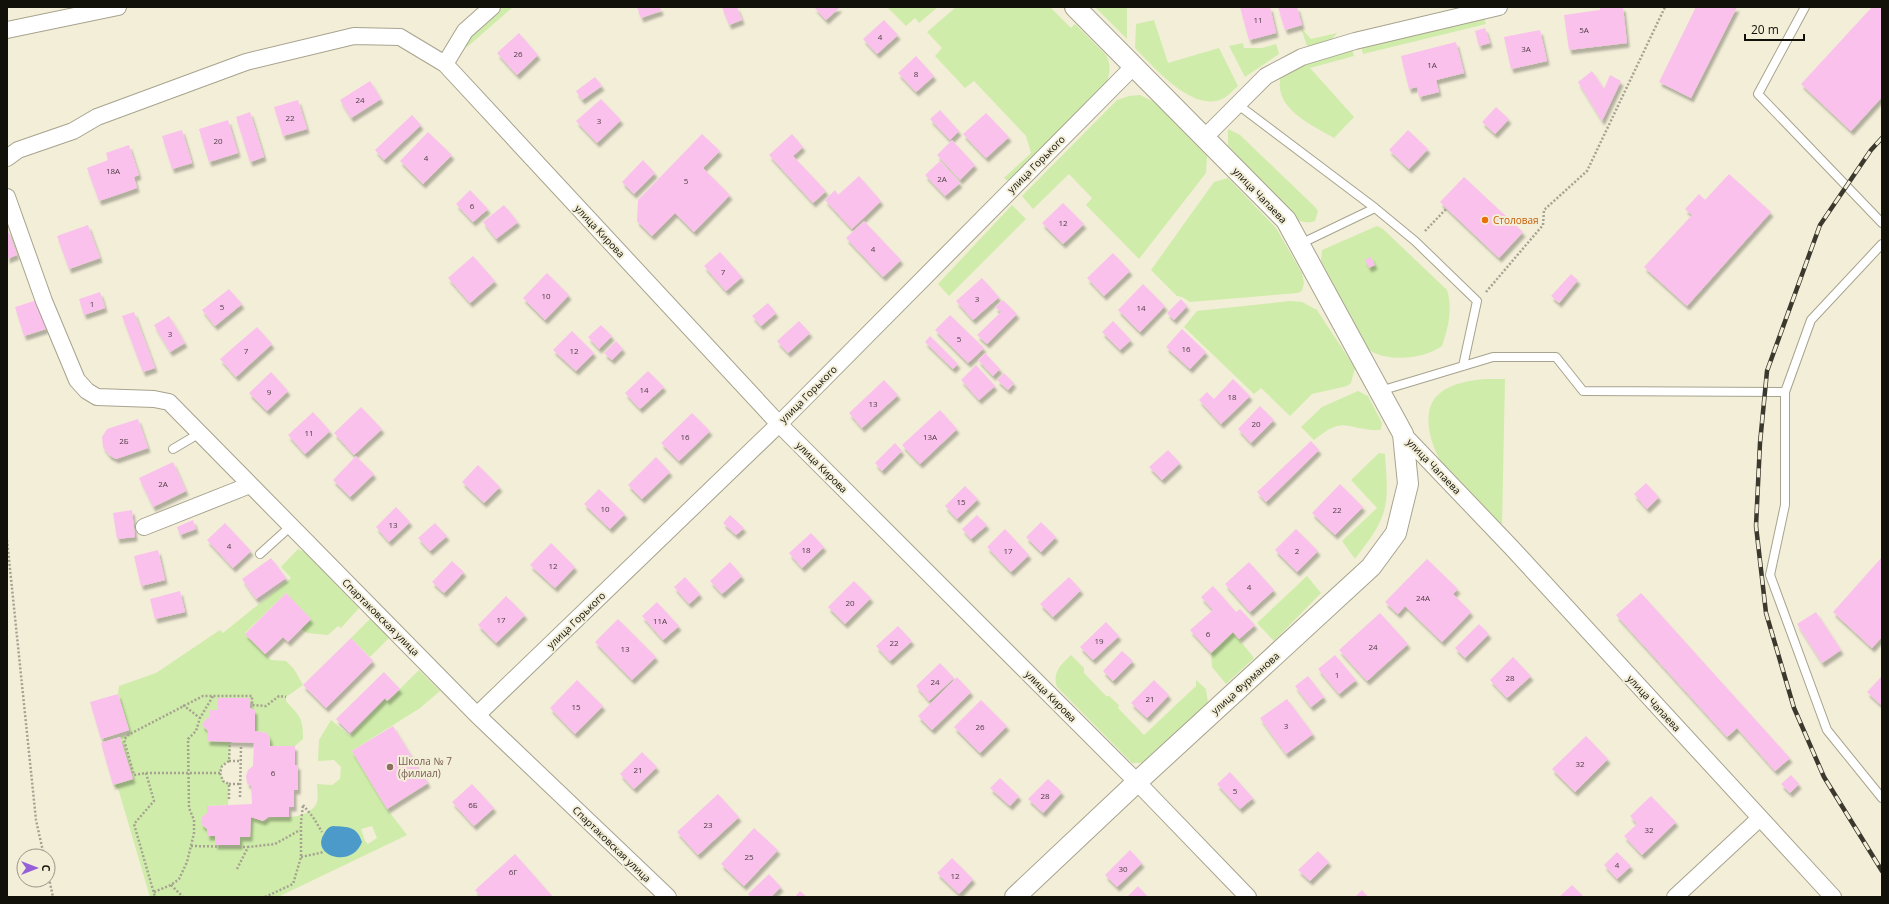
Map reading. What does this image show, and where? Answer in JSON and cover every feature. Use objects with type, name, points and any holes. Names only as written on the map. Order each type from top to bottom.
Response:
[{"type":"street","points":[[7,30],[118,7]]},
{"type":"street","points":[[445,64],[465,31],[492,7]]},
{"type":"street","name":"улица Чапаева","points":[[1075,7],[1286,220],[1331,305],[1403,434],[1511,547],[1833,897]]},
{"type":"street","points":[[1204,138],[1266,76],[1302,57],[1355,41],[1500,7]]},
{"type":"street","name":"улица Кирова","points":[[7,158],[18,150],[73,131],[97,117],[246,62],[354,36],[400,37],[445,64],[779,424],[1137,782],[1248,897]]},
{"type":"street","name":"улица Горького","points":[[477,715],[779,424],[1133,67]]},
{"type":"street","name":"Спартаковская улица","points":[[7,197],[44,301],[77,380],[87,391],[97,397],[154,399],[169,402],[477,715],[668,897]]},
{"type":"street","name":"улица Фурманова","points":[[1015,897],[1137,782],[1371,567],[1396,533],[1408,484],[1403,434]]},
{"type":"street","points":[[144,527],[250,484]]},
{"type":"street","points":[[1675,897],[1760,818]]},
{"type":"lane","points":[[1805,7],[1758,94],[1882,223]]},
{"type":"lane","points":[[1237,104],[1375,208],[1415,242],[1477,301],[1463,366]]},
{"type":"lane","points":[[1300,244],[1375,208]]},
{"type":"lane","points":[[1882,244],[1811,320],[1785,392],[1785,505],[1770,575],[1827,730],[1882,798]]},
{"type":"lane","points":[[1380,391],[1494,357],[1556,357],[1583,391],[1785,392]]},
{"type":"lane","points":[[173,448],[200,433]]},
{"type":"lane","points":[[260,554],[291,526]]},
{"type":"path","points":[[1477,301],[1543,225],[1544,210],[1587,171],[1665,7]]},
{"type":"path","points":[[1415,242],[1447,208]]},
{"type":"path","points":[[7,540],[36,820],[42,848]]},
{"type":"path","points":[[220,773],[146,773],[134,775],[124,740],[128,735],[204,696],[252,696],[252,705],[266,706],[279,696],[286,697]]},
{"type":"path","points":[[154,892],[171,885],[179,879],[185,868],[194,833],[194,820],[189,808],[188,739],[196,731],[200,718],[213,696]]},
{"type":"path","points":[[183,706],[193,711],[200,718]]},
{"type":"path","points":[[229,761],[230,742]]},
{"type":"path","points":[[240,797],[241,747]]},
{"type":"path","points":[[241,761],[229,761],[222,766],[220,773],[223,782],[229,784],[241,784]]},
{"type":"path","points":[[146,773],[154,801],[134,824],[155,897]]},
{"type":"path","points":[[229,784],[229,799]]},
{"type":"path","points":[[265,897],[293,884],[301,857],[303,805],[314,817],[322,832]]},
{"type":"path","points":[[191,846],[248,847],[275,844],[301,830]]},
{"type":"path","points":[[237,869],[248,847]]},
{"type":"path","points":[[301,857],[324,852]]},
{"type":"path","points":[[171,885],[183,897]]},
{"type":"green space","points":[[501,7],[513,7],[466,48],[469,36]]},
{"type":"green space","points":[[887,7],[938,7],[919,23],[915,18],[906,26]]},
{"type":"green space","points":[[956,7],[1050,7],[1071,28],[1075,24],[1106,55],[1109,62],[1107,82],[1021,174],[1008,181],[1004,178],[1031,153],[1026,136],[974,81],[965,88],[935,56],[942,48],[927,32]]},
{"type":"green space","points":[[1095,7],[1127,7],[1127,39]]},
{"type":"green space","points":[[1484,18],[1486,24],[1363,54],[1361,46]]},
{"type":"green space","points":[[1154,20],[1168,63],[1219,48],[1238,86],[1224,98],[1212,101],[1200,100],[1175,86],[1152,66],[1135,48],[1136,24]]},
{"type":"green space","points":[[1301,28],[1311,39],[1337,33],[1328,41],[1307,46]]},
{"type":"green space","points":[[1243,43],[1244,48],[1262,48],[1276,44],[1279,54],[1245,77],[1229,46]]},
{"type":"green space","points":[[1352,49],[1354,56],[1310,68],[1354,117],[1334,138],[1305,121],[1288,106],[1282,97],[1280,87],[1281,76],[1305,63]]},
{"type":"green space","points":[[1140,95],[1154,102],[1207,156],[1206,173],[1139,259],[1086,205],[1092,198],[1069,174],[1033,209],[1022,196],[1117,100],[1129,96]]},
{"type":"green space","points":[[1228,129],[1240,135],[1314,206],[1318,211],[1315,221],[1304,222],[1294,218],[1228,145]]},
{"type":"green space","points":[[1228,178],[1276,228],[1302,273],[1304,283],[1302,291],[1298,293],[1190,302],[1177,296],[1151,270],[1214,182]]},
{"type":"green space","points":[[1012,205],[1026,219],[949,296],[938,284]]},
{"type":"green space","points":[[1377,226],[1383,229],[1447,290],[1450,311],[1442,346],[1425,354],[1405,358],[1395,358],[1376,353],[1368,349],[1321,261],[1322,250]]},
{"type":"green space","points":[[1290,301],[1302,302],[1317,310],[1355,368],[1351,383],[1347,386],[1312,394],[1290,416],[1261,388],[1254,394],[1184,327],[1197,311]]},
{"type":"green space","points":[[1485,379],[1505,379],[1502,525],[1440,460],[1430,435],[1430,408],[1440,393],[1450,387],[1462,383]]},
{"type":"green space","points":[[1358,391],[1368,396],[1382,423],[1381,429],[1368,429],[1339,425],[1332,427],[1314,440],[1301,427],[1322,407]]},
{"type":"green space","points":[[1379,453],[1385,454],[1387,490],[1386,504],[1382,518],[1376,530],[1355,559],[1342,541],[1377,508],[1351,480]]},
{"type":"green space","points":[[298,549],[304,552],[359,608],[341,628],[338,626],[328,635],[307,633],[301,629],[311,619],[286,593],[245,633],[271,660],[286,661],[294,669],[303,685],[286,697],[286,701],[300,718],[303,739],[295,746],[270,746],[270,739],[267,733],[255,731],[250,698],[218,698],[218,710],[210,710],[210,717],[206,719],[203,725],[208,731],[208,741],[230,742],[229,761],[222,766],[220,773],[223,781],[229,784],[228,805],[207,806],[207,813],[201,824],[207,829],[208,836],[215,836],[215,845],[240,845],[240,837],[250,837],[251,817],[263,821],[273,818],[300,815],[314,808],[317,802],[318,794],[317,784],[332,785],[340,779],[341,767],[334,760],[318,761],[319,740],[331,720],[350,736],[385,699],[388,701],[419,670],[440,691],[420,708],[352,751],[387,809],[407,835],[278,897],[150,897],[118,788],[113,785],[132,779],[120,737],[128,735],[129,730],[118,694],[119,686],[156,673],[220,630],[223,633],[291,578],[281,567]],"holes":[[[372,826],[377,838],[368,844],[365,841],[361,829]]]},
{"type":"green space","points":[[1307,576],[1321,593],[1274,641],[1257,623]]},
{"type":"green space","points":[[370,619],[389,638],[370,657],[351,638]]},
{"type":"green space","points":[[1233,632],[1254,658],[1226,684],[1212,667],[1211,653]]},
{"type":"green space","points":[[1071,655],[1084,668],[1084,673],[1106,696],[1109,696],[1119,705],[1118,708],[1144,735],[1196,686],[1196,680],[1206,689],[1208,703],[1145,763],[1132,763],[1057,687],[1056,677],[1058,669]]},
{"type":"water","points":[[333,826],[347,827],[355,830],[362,842],[357,851],[349,856],[341,857],[327,853],[322,848],[321,842],[326,830]]},
{"type":"building","points":[[637,7],[660,7],[661,11],[641,18]]},
{"type":"building","points":[[722,7],[737,7],[742,20],[729,25]]},
{"type":"building","points":[[814,7],[840,7],[826,20]]},
{"type":"building","points":[[1240,7],[1270,7],[1276,33],[1249,40]]},
{"type":"building","points":[[1278,7],[1297,7],[1302,25],[1285,30]]},
{"type":"building","points":[[1600,7],[1623,7],[1627,43],[1569,50],[1564,15],[1600,10]]},
{"type":"building","points":[[1696,7],[1737,7],[1691,98],[1659,82]]},
{"type":"building","points":[[1872,7],[1882,7],[1882,97],[1851,131],[1801,84]]},
{"type":"building","points":[[884,20],[898,35],[877,54],[863,39]]},
{"type":"building","points":[[1485,28],[1490,43],[1479,46],[1475,31]]},
{"type":"building","points":[[1540,30],[1547,61],[1511,69],[1504,37]]},
{"type":"building","points":[[519,33],[538,55],[517,75],[497,53]]},
{"type":"building","points":[[1456,42],[1464,73],[1436,80],[1439,92],[1419,97],[1417,87],[1409,89],[1401,56]]},
{"type":"building","points":[[916,56],[934,76],[916,92],[898,73]]},
{"type":"building","points":[[1592,71],[1604,89],[1610,75],[1621,81],[1602,121],[1578,82]]},
{"type":"building","points":[[595,77],[602,86],[582,100],[576,91]]},
{"type":"building","points":[[370,81],[381,99],[351,118],[340,100]]},
{"type":"building","points":[[601,99],[621,120],[597,143],[576,121]]},
{"type":"building","points":[[298,100],[307,129],[283,136],[274,107]]},
{"type":"building","points":[[1496,107],[1509,119],[1495,134],[1482,122]]},
{"type":"building","points":[[940,110],[959,131],[950,140],[930,119]]},
{"type":"building","points":[[250,112],[264,157],[250,162],[236,117]]},
{"type":"building","points":[[986,113],[1009,137],[986,158],[963,134]]},
{"type":"building","points":[[412,115],[421,125],[384,160],[375,150]]},
{"type":"building","points":[[228,120],[238,153],[209,162],[199,129]]},
{"type":"building","points":[[182,130],[192,163],[172,169],[162,136]]},
{"type":"building","points":[[1408,130],[1428,149],[1409,169],[1389,150]]},
{"type":"building","points":[[428,132],[452,155],[423,184],[400,161]]},
{"type":"building","points":[[702,134],[720,151],[703,168],[730,195],[694,232],[675,213],[652,236],[637,221],[638,200]]},
{"type":"building","points":[[792,134],[803,147],[793,156],[826,191],[813,203],[769,155]]},
{"type":"building","points":[[952,140],[975,165],[960,180],[937,155]]},
{"type":"building","points":[[129,145],[139,175],[134,177],[137,188],[99,201],[87,168],[108,160],[106,153]]},
{"type":"building","points":[[643,160],[655,173],[634,194],[622,182]]},
{"type":"building","points":[[940,161],[960,183],[945,196],[925,175]]},
{"type":"building","points":[[1729,174],[1771,212],[1687,306],[1644,267],[1692,215],[1685,209],[1699,194],[1705,200]]},
{"type":"building","points":[[859,176],[881,201],[852,229],[825,200],[835,190],[838,195]]},
{"type":"building","name":"Столовая","points":[[1464,177],[1523,232],[1499,258],[1440,202]]},
{"type":"building","points":[[470,190],[488,209],[473,222],[456,204]]},
{"type":"building","points":[[1063,203],[1084,224],[1063,244],[1042,223]]},
{"type":"building","points":[[504,205],[518,222],[496,239],[483,222]]},
{"type":"building","points":[[864,221],[901,260],[883,277],[846,238]]},
{"type":"building","points":[[88,225],[100,258],[69,269],[57,236]]},
{"type":"building","points":[[7,228],[17,255],[7,259]]},
{"type":"building","points":[[720,252],[742,277],[726,291],[704,266]]},
{"type":"building","points":[[1113,253],[1130,271],[1104,296],[1087,278]]},
{"type":"building","points":[[473,256],[495,281],[470,303],[448,278]]},
{"type":"building","points":[[1371,257],[1375,265],[1369,268],[1365,260]]},
{"type":"building","points":[[547,273],[569,295],[545,320],[523,298]]},
{"type":"building","points":[[1571,274],[1578,280],[1559,303],[1551,296]]},
{"type":"building","points":[[982,278],[999,297],[973,320],[956,301]]},
{"type":"building","points":[[1143,284],[1165,306],[1140,332],[1118,310]]},
{"type":"building","points":[[229,289],[242,304],[215,326],[202,310]]},
{"type":"building","points":[[100,292],[105,308],[84,315],[79,299]]},
{"type":"building","points":[[1181,299],[1187,306],[1174,320],[1167,313]]},
{"type":"building","points":[[37,300],[46,329],[24,336],[15,307]]},
{"type":"building","points":[[1003,300],[1017,314],[987,344],[977,335],[1001,312],[995,307]]},
{"type":"building","points":[[768,303],[776,313],[761,326],[752,316]]},
{"type":"building","points":[[134,312],[155,368],[143,372],[122,316]]},
{"type":"building","points":[[950,315],[984,348],[968,363],[935,330]]},
{"type":"building","points":[[169,316],[185,343],[170,352],[154,325]]},
{"type":"building","points":[[799,321],[810,333],[788,353],[777,341]]},
{"type":"building","points":[[1113,321],[1131,340],[1120,350],[1102,332]]},
{"type":"building","points":[[601,325],[612,336],[599,349],[588,337]]},
{"type":"building","points":[[257,327],[272,344],[236,377],[220,359]]},
{"type":"building","points":[[1182,329],[1206,352],[1190,369],[1166,347]]},
{"type":"building","points":[[572,331],[594,353],[576,371],[553,350]]},
{"type":"building","points":[[930,336],[958,364],[953,369],[925,342]]},
{"type":"building","points":[[616,341],[623,349],[612,360],[604,353]]},
{"type":"building","points":[[985,353],[1000,369],[993,376],[978,360]]},
{"type":"building","points":[[976,365],[995,386],[979,400],[961,380]]},
{"type":"building","points":[[648,371],[664,387],[640,409],[625,393]]},
{"type":"building","points":[[271,372],[288,391],[267,411],[249,393]]},
{"type":"building","points":[[1004,373],[1014,383],[1008,390],[997,380]]},
{"type":"building","points":[[1233,379],[1250,396],[1221,424],[1199,400],[1207,392],[1214,399]]},
{"type":"building","points":[[884,380],[898,395],[862,428],[849,413]]},
{"type":"building","points":[[1260,406],[1274,420],[1251,443],[1238,429]]},
{"type":"building","points":[[361,407],[382,429],[354,455],[334,433]]},
{"type":"building","points":[[940,410],[957,429],[920,464],[902,445]]},
{"type":"building","points":[[313,412],[330,431],[305,454],[288,435]]},
{"type":"building","points":[[692,413],[710,431],[679,461],[661,443]]},
{"type":"building","points":[[138,419],[148,448],[116,459],[109,455],[103,447],[102,437],[107,429]]},
{"type":"building","points":[[1311,441],[1319,450],[1266,502],[1257,492]]},
{"type":"building","points":[[895,443],[902,451],[882,471],[875,463]]},
{"type":"building","points":[[1168,450],[1180,463],[1162,480],[1149,467]]},
{"type":"building","points":[[356,456],[374,474],[350,497],[333,480]]},
{"type":"building","points":[[656,457],[670,472],[642,499],[628,485]]},
{"type":"building","points":[[173,462],[186,491],[153,507],[139,478]]},
{"type":"building","points":[[478,465],[500,487],[484,503],[462,482]]},
{"type":"building","points":[[1646,483],[1659,497],[1647,509],[1634,494]]},
{"type":"building","points":[[1340,484],[1363,507],[1335,535],[1312,513]]},
{"type":"building","points":[[965,486],[978,499],[957,519],[945,506]]},
{"type":"building","points":[[599,489],[625,514],[610,529],[584,504]]},
{"type":"building","points":[[396,507],[410,522],[389,542],[376,527]]},
{"type":"building","points":[[132,510],[135,537],[117,539],[113,513]]},
{"type":"building","points":[[730,515],[744,528],[736,535],[723,523]]},
{"type":"building","points":[[977,515],[987,525],[971,539],[962,529]]},
{"type":"building","points":[[193,520],[196,529],[180,535],[177,527]]},
{"type":"building","points":[[1041,522],[1056,537],[1041,552],[1026,537]]},
{"type":"building","points":[[225,523],[251,551],[233,568],[207,540]]},
{"type":"building","points":[[435,523],[447,536],[430,551],[418,538]]},
{"type":"building","points":[[1005,529],[1029,555],[1011,572],[987,547]]},
{"type":"building","points":[[1296,529],[1318,551],[1297,572],[1275,550]]},
{"type":"building","points":[[811,533],[824,547],[802,568],[789,553]]},
{"type":"building","points":[[551,543],[575,567],[555,588],[530,565]]},
{"type":"building","points":[[158,550],[165,580],[141,586],[134,556]]},
{"type":"building","points":[[1882,557],[1882,637],[1872,648],[1833,612]]},
{"type":"building","points":[[271,558],[286,578],[256,599],[242,579]]},
{"type":"building","points":[[1427,559],[1458,589],[1453,594],[1471,612],[1442,642],[1405,606],[1398,614],[1385,602]]},
{"type":"building","points":[[452,561],[464,572],[444,593],[432,582]]},
{"type":"building","points":[[730,562],[742,576],[722,594],[710,581]]},
{"type":"building","points":[[1249,562],[1274,590],[1250,612],[1225,584]]},
{"type":"building","points":[[685,577],[700,594],[689,604],[674,587]]},
{"type":"building","points":[[1069,577],[1081,590],[1053,617],[1040,604]]},
{"type":"building","points":[[854,581],[871,598],[845,624],[828,607]]},
{"type":"building","points":[[1213,586],[1236,612],[1240,609],[1255,625],[1239,639],[1233,632],[1211,653],[1190,630],[1213,610],[1201,597]]},
{"type":"building","points":[[180,591],[185,612],[155,619],[150,599]]},
{"type":"building","points":[[286,593],[311,619],[288,642],[283,637],[265,654],[245,634]]},
{"type":"building","points":[[1641,593],[1790,758],[1775,771],[1737,728],[1727,737],[1616,615]]},
{"type":"building","points":[[506,596],[525,615],[496,643],[478,625]]},
{"type":"building","points":[[657,602],[679,626],[663,640],[642,616]]},
{"type":"building","points":[[1816,612],[1841,650],[1822,663],[1797,624]]},
{"type":"building","points":[[1380,613],[1408,644],[1367,681],[1339,650]]},
{"type":"building","points":[[618,619],[656,657],[632,680],[595,642]]},
{"type":"building","points":[[1106,622],[1119,636],[1093,660],[1080,647]]},
{"type":"building","points":[[1479,624],[1489,634],[1465,658],[1455,648]]},
{"type":"building","points":[[898,626],[912,641],[890,661],[876,646]]},
{"type":"building","points":[[351,638],[373,661],[326,708],[303,685]]},
{"type":"building","points":[[1122,651],[1133,661],[1113,681],[1103,671]]},
{"type":"building","points":[[1335,655],[1356,680],[1339,694],[1318,669]]},
{"type":"building","points":[[1513,657],[1531,676],[1507,698],[1490,680]]},
{"type":"building","points":[[940,663],[954,678],[929,701],[916,686]]},
{"type":"building","points":[[384,672],[400,689],[387,701],[385,698],[350,733],[336,719]]},
{"type":"building","points":[[1308,676],[1324,697],[1311,707],[1295,686]]},
{"type":"building","points":[[1882,676],[1882,706],[1867,692]]},
{"type":"building","points":[[957,677],[971,692],[932,730],[918,716]]},
{"type":"building","points":[[577,680],[603,706],[575,734],[550,708]]},
{"type":"building","points":[[1154,680],[1169,695],[1147,718],[1131,703]]},
{"type":"building","points":[[118,694],[129,730],[101,739],[90,702]]},
{"type":"building","points":[[218,698],[250,698],[250,708],[255,710],[255,731],[267,733],[270,739],[270,746],[295,746],[295,765],[298,765],[298,790],[294,790],[294,807],[289,807],[289,817],[268,817],[263,821],[251,817],[250,837],[240,837],[240,845],[215,845],[215,836],[207,836],[207,829],[201,824],[202,817],[207,813],[207,806],[252,804],[251,786],[247,783],[246,776],[248,770],[253,766],[254,743],[207,741],[208,731],[202,725],[206,719],[210,717],[210,710],[218,710]]},
{"type":"building","points":[[1287,699],[1313,734],[1286,754],[1260,718]]},
{"type":"building","points":[[981,700],[1007,726],[980,753],[954,727]]},
{"type":"building","name":"Школа № 7 (филиал)","points":[[393,726],[428,783],[387,809],[352,751]]},
{"type":"building","points":[[1586,736],[1608,759],[1575,792],[1552,769]]},
{"type":"building","points":[[120,737],[133,779],[113,785],[101,743]]},
{"type":"building","points":[[642,752],[657,767],[634,789],[620,774]]},
{"type":"building","points":[[1230,772],[1253,798],[1240,809],[1217,784]]},
{"type":"building","points":[[1791,775],[1799,784],[1790,793],[1781,784]]},
{"type":"building","points":[[1000,778],[1019,796],[1010,806],[990,788]]},
{"type":"building","points":[[1048,779],[1062,792],[1043,813],[1028,799]]},
{"type":"building","points":[[472,784],[494,808],[474,826],[452,802]]},
{"type":"building","points":[[718,794],[739,817],[698,855],[677,832]]},
{"type":"building","points":[[1651,796],[1676,822],[1642,855],[1624,836],[1637,824],[1630,816]]},
{"type":"building","points":[[754,828],[778,850],[744,886],[721,864]]},
{"type":"building","points":[[1130,850],[1142,863],[1117,887],[1105,875]]},
{"type":"building","points":[[1318,851],[1329,862],[1310,881],[1298,870]]},
{"type":"building","points":[[1617,852],[1631,866],[1617,879],[1604,865]]},
{"type":"building","points":[[515,854],[553,897],[481,897],[475,890]]},
{"type":"building","points":[[952,858],[973,879],[959,894],[937,873]]},
{"type":"building","points":[[769,874],[781,887],[771,897],[751,897],[748,894]]},
{"type":"building","points":[[1572,885],[1584,897],[1559,897]]},
{"type":"building","points":[[1138,886],[1148,897],[1127,897]]},
{"type":"building","points":[[1362,890],[1368,897],[1355,897]]},
{"type":"building","points":[[800,891],[807,897],[795,897]]},
{"type":"railway","points":[[1882,138],[1871,150],[1820,225],[1767,371],[1760,443],[1756,526],[1766,613],[1794,708],[1824,777],[1882,871]]},
{"type":"place","name":"Столовая","points":[[1485,220]]},
{"type":"place","name":"Школа № 7 (филиал)","points":[[390,767]]}]
